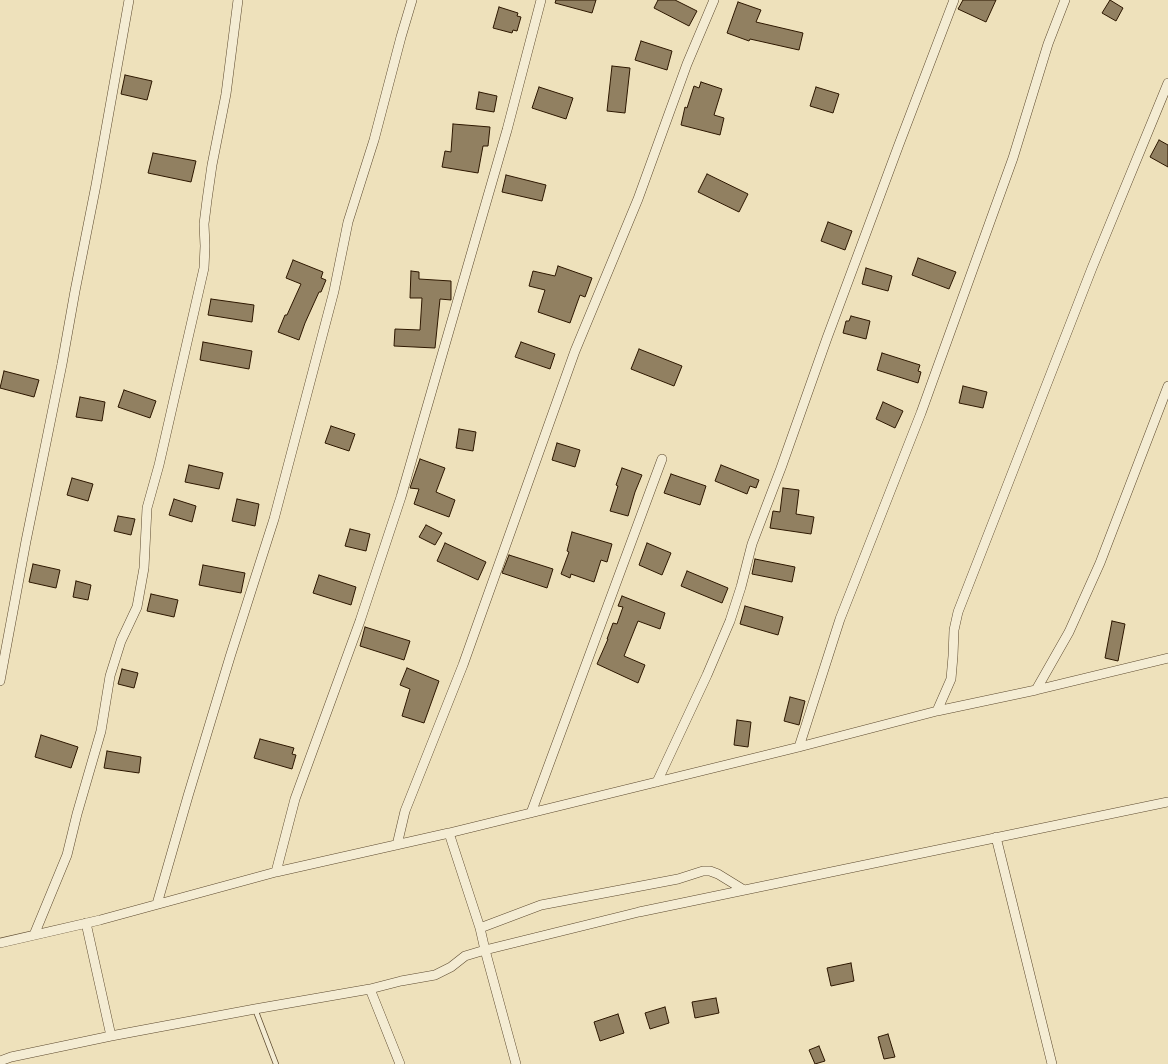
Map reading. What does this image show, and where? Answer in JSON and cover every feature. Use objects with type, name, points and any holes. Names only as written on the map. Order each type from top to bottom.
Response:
[{"type":"street","points":[[0,681],[26,540],[62,364],[129,0]]},
{"type":"street","points":[[34,935],[67,855],[101,731],[110,676],[121,641],[137,607],[144,568],[147,508],[159,465],[204,268],[204,224],[207,200],[212,165],[226,94],[238,0]]},
{"type":"street","points":[[157,904],[230,657],[274,518],[334,291],[348,222],[374,140],[412,0]]},
{"type":"street","points":[[276,872],[295,799],[360,621],[400,498],[505,138],[541,0]]},
{"type":"street","points":[[397,845],[405,811],[463,665],[575,351],[638,199],[687,64],[714,0]]},
{"type":"street","points":[[657,782],[730,621],[741,587],[752,544],[781,468],[832,324],[954,0]]},
{"type":"street","points":[[799,748],[840,619],[921,413],[1013,158],[1048,44],[1065,0]]},
{"type":"street","points":[[937,711],[950,679],[954,630],[958,612],[1092,268],[1168,83]]},
{"type":"street","points":[[1036,690],[1069,632],[1100,563],[1168,386]]},
{"type":"street","points":[[531,812],[662,459]]},
{"type":"street","points":[[0,943],[86,923],[276,872],[449,833],[799,748],[937,711],[1036,690],[1168,658]]},
{"type":"street","points":[[0,1061],[11,1057],[111,1036],[255,1008],[370,989],[401,981],[435,975],[451,967],[465,956],[639,912],[1168,802]]},
{"type":"street","points":[[449,833],[480,928],[516,1064]]},
{"type":"street","points":[[996,837],[1052,1064]]},
{"type":"street","points":[[480,928],[541,905],[678,879],[704,871],[710,871],[718,874],[744,890]]},
{"type":"street","points":[[86,923],[111,1036]]},
{"type":"street","points":[[370,989],[400,1064]]},
{"type":"lane","points":[[255,1008],[276,1064]]},
{"type":"building","points":[[556,0],[596,0],[592,13],[555,3]]},
{"type":"building","points":[[658,0],[675,0],[697,11],[689,26],[654,8]]},
{"type":"building","points":[[963,0],[996,0],[986,22],[958,9]]},
{"type":"building","points":[[1110,0],[1123,8],[1116,21],[1102,13]]},
{"type":"building","points":[[738,2],[761,10],[756,22],[803,33],[799,50],[750,39],[749,41],[727,33]]},
{"type":"building","points":[[499,7],[518,13],[517,16],[521,17],[517,31],[513,30],[512,33],[493,28]]},
{"type":"building","points":[[641,41],[672,51],[667,70],[635,60]]},
{"type":"building","points":[[612,66],[630,68],[625,113],[607,111]]},
{"type":"building","points":[[125,75],[152,81],[147,100],[121,94]]},
{"type":"building","points":[[701,82],[722,89],[714,115],[724,118],[720,135],[681,125],[685,107],[687,108],[694,86],[699,88]]},
{"type":"building","points":[[539,87],[573,98],[566,119],[532,108]]},
{"type":"building","points":[[816,87],[839,94],[833,113],[810,106]]},
{"type":"building","points":[[479,92],[497,96],[494,112],[476,109]]},
{"type":"building","points":[[453,124],[490,127],[488,146],[483,146],[478,173],[442,167],[445,151],[451,152]]},
{"type":"building","points":[[1159,140],[1168,145],[1168,167],[1150,157]]},
{"type":"building","points":[[153,153],[196,161],[191,182],[148,173]]},
{"type":"building","points":[[707,174],[748,194],[739,212],[698,192]]},
{"type":"building","points":[[506,175],[546,185],[542,201],[502,192]]},
{"type":"building","points":[[828,222],[852,231],[845,250],[821,241]]},
{"type":"building","points":[[918,258],[956,272],[949,289],[912,275]]},
{"type":"building","points":[[293,260],[323,272],[321,278],[326,280],[305,323],[299,340],[278,332],[301,284],[286,278]]},
{"type":"building","points":[[558,266],[592,278],[585,297],[580,295],[570,323],[538,312],[545,290],[529,286],[533,271],[555,276]]},
{"type":"building","points":[[866,268],[892,276],[888,291],[862,284]]},
{"type":"building","points":[[411,271],[419,272],[419,279],[451,281],[451,300],[440,299],[435,348],[394,346],[395,329],[420,330],[422,298],[410,298]]},
{"type":"building","points":[[211,299],[254,305],[252,322],[208,315]]},
{"type":"building","points":[[851,316],[870,321],[866,339],[843,333],[846,321],[849,321]]},
{"type":"building","points":[[203,342],[252,351],[249,369],[200,360]]},
{"type":"building","points":[[521,342],[555,354],[550,369],[515,357]]},
{"type":"building","points":[[639,349],[682,366],[674,386],[631,369]]},
{"type":"building","points":[[882,353],[920,365],[918,371],[921,372],[918,383],[877,370]]},
{"type":"building","points":[[4,371],[39,380],[34,397],[0,388]]},
{"type":"building","points":[[963,386],[987,392],[983,408],[959,403]]},
{"type":"building","points":[[124,390],[156,401],[150,418],[118,407]]},
{"type":"building","points":[[80,397],[105,402],[102,421],[76,417]]},
{"type":"building","points":[[883,402],[903,411],[895,428],[876,419]]},
{"type":"building","points":[[331,426],[355,434],[349,451],[325,443]]},
{"type":"building","points":[[459,429],[476,432],[473,451],[456,448]]},
{"type":"building","points":[[557,443],[580,450],[575,467],[552,460]]},
{"type":"building","points":[[420,459],[445,468],[436,492],[455,500],[449,517],[414,504],[419,489],[410,488]]},
{"type":"building","points":[[189,465],[223,473],[219,489],[185,482]]},
{"type":"building","points":[[721,465],[759,480],[756,488],[750,486],[747,494],[715,481]]},
{"type":"building","points":[[622,468],[642,475],[628,516],[610,511],[618,486],[616,485]]},
{"type":"building","points":[[671,474],[706,486],[700,505],[664,493]]},
{"type":"building","points":[[72,478],[93,484],[88,501],[67,495]]},
{"type":"building","points":[[783,488],[799,490],[796,514],[814,517],[811,534],[770,528],[773,511],[780,512]]},
{"type":"building","points":[[174,499],[196,506],[192,522],[169,515]]},
{"type":"building","points":[[237,499],[259,504],[255,526],[232,521]]},
{"type":"building","points":[[118,516],[135,519],[131,535],[114,531]]},
{"type":"building","points":[[426,525],[442,533],[435,545],[419,537]]},
{"type":"building","points":[[350,529],[370,534],[366,551],[345,546]]},
{"type":"building","points":[[572,532],[612,544],[607,562],[601,560],[594,582],[571,574],[570,578],[561,574],[569,552],[567,551]]},
{"type":"building","points":[[445,543],[486,562],[478,580],[437,561]]},
{"type":"building","points":[[647,543],[671,553],[662,575],[639,565]]},
{"type":"building","points":[[509,555],[553,569],[547,588],[502,573]]},
{"type":"building","points":[[755,559],[795,567],[792,582],[752,574]]},
{"type":"building","points":[[33,564],[60,570],[56,588],[29,582]]},
{"type":"building","points":[[203,565],[245,573],[241,593],[199,585]]},
{"type":"building","points":[[687,571],[728,588],[722,603],[681,586]]},
{"type":"building","points":[[319,575],[356,587],[351,605],[313,593]]},
{"type":"building","points":[[76,581],[91,585],[88,600],[73,597]]},
{"type":"building","points":[[151,594],[178,600],[174,617],[147,611]]},
{"type":"building","points":[[622,596],[665,613],[660,629],[638,621],[624,656],[645,665],[638,683],[597,664],[613,623],[617,624],[623,607],[618,606]]},
{"type":"building","points":[[745,606],[783,617],[778,635],[740,624]]},
{"type":"building","points":[[1112,621],[1125,624],[1118,661],[1105,658]]},
{"type":"building","points":[[365,627],[410,641],[404,660],[360,646]]},
{"type":"building","points":[[407,668],[439,681],[424,723],[402,716],[410,689],[400,685]]},
{"type":"building","points":[[122,669],[138,673],[134,688],[118,684]]},
{"type":"building","points":[[790,697],[805,701],[799,725],[784,721]]},
{"type":"building","points":[[737,720],[751,722],[748,747],[734,745]]},
{"type":"building","points":[[41,735],[78,747],[71,768],[35,757]]},
{"type":"building","points":[[260,739],[294,748],[292,754],[296,755],[292,769],[254,758]]},
{"type":"building","points":[[107,751],[141,757],[139,773],[104,768]]},
{"type":"building","points":[[851,963],[854,981],[831,986],[827,968]]},
{"type":"building","points":[[716,998],[719,1013],[695,1018],[692,1002]]},
{"type":"building","points":[[665,1007],[669,1023],[650,1029],[645,1013]]},
{"type":"building","points":[[618,1014],[624,1033],[600,1041],[594,1022]]},
{"type":"building","points":[[888,1034],[895,1057],[884,1059],[878,1037]]},
{"type":"building","points":[[819,1046],[825,1061],[815,1064],[809,1050]]}]
